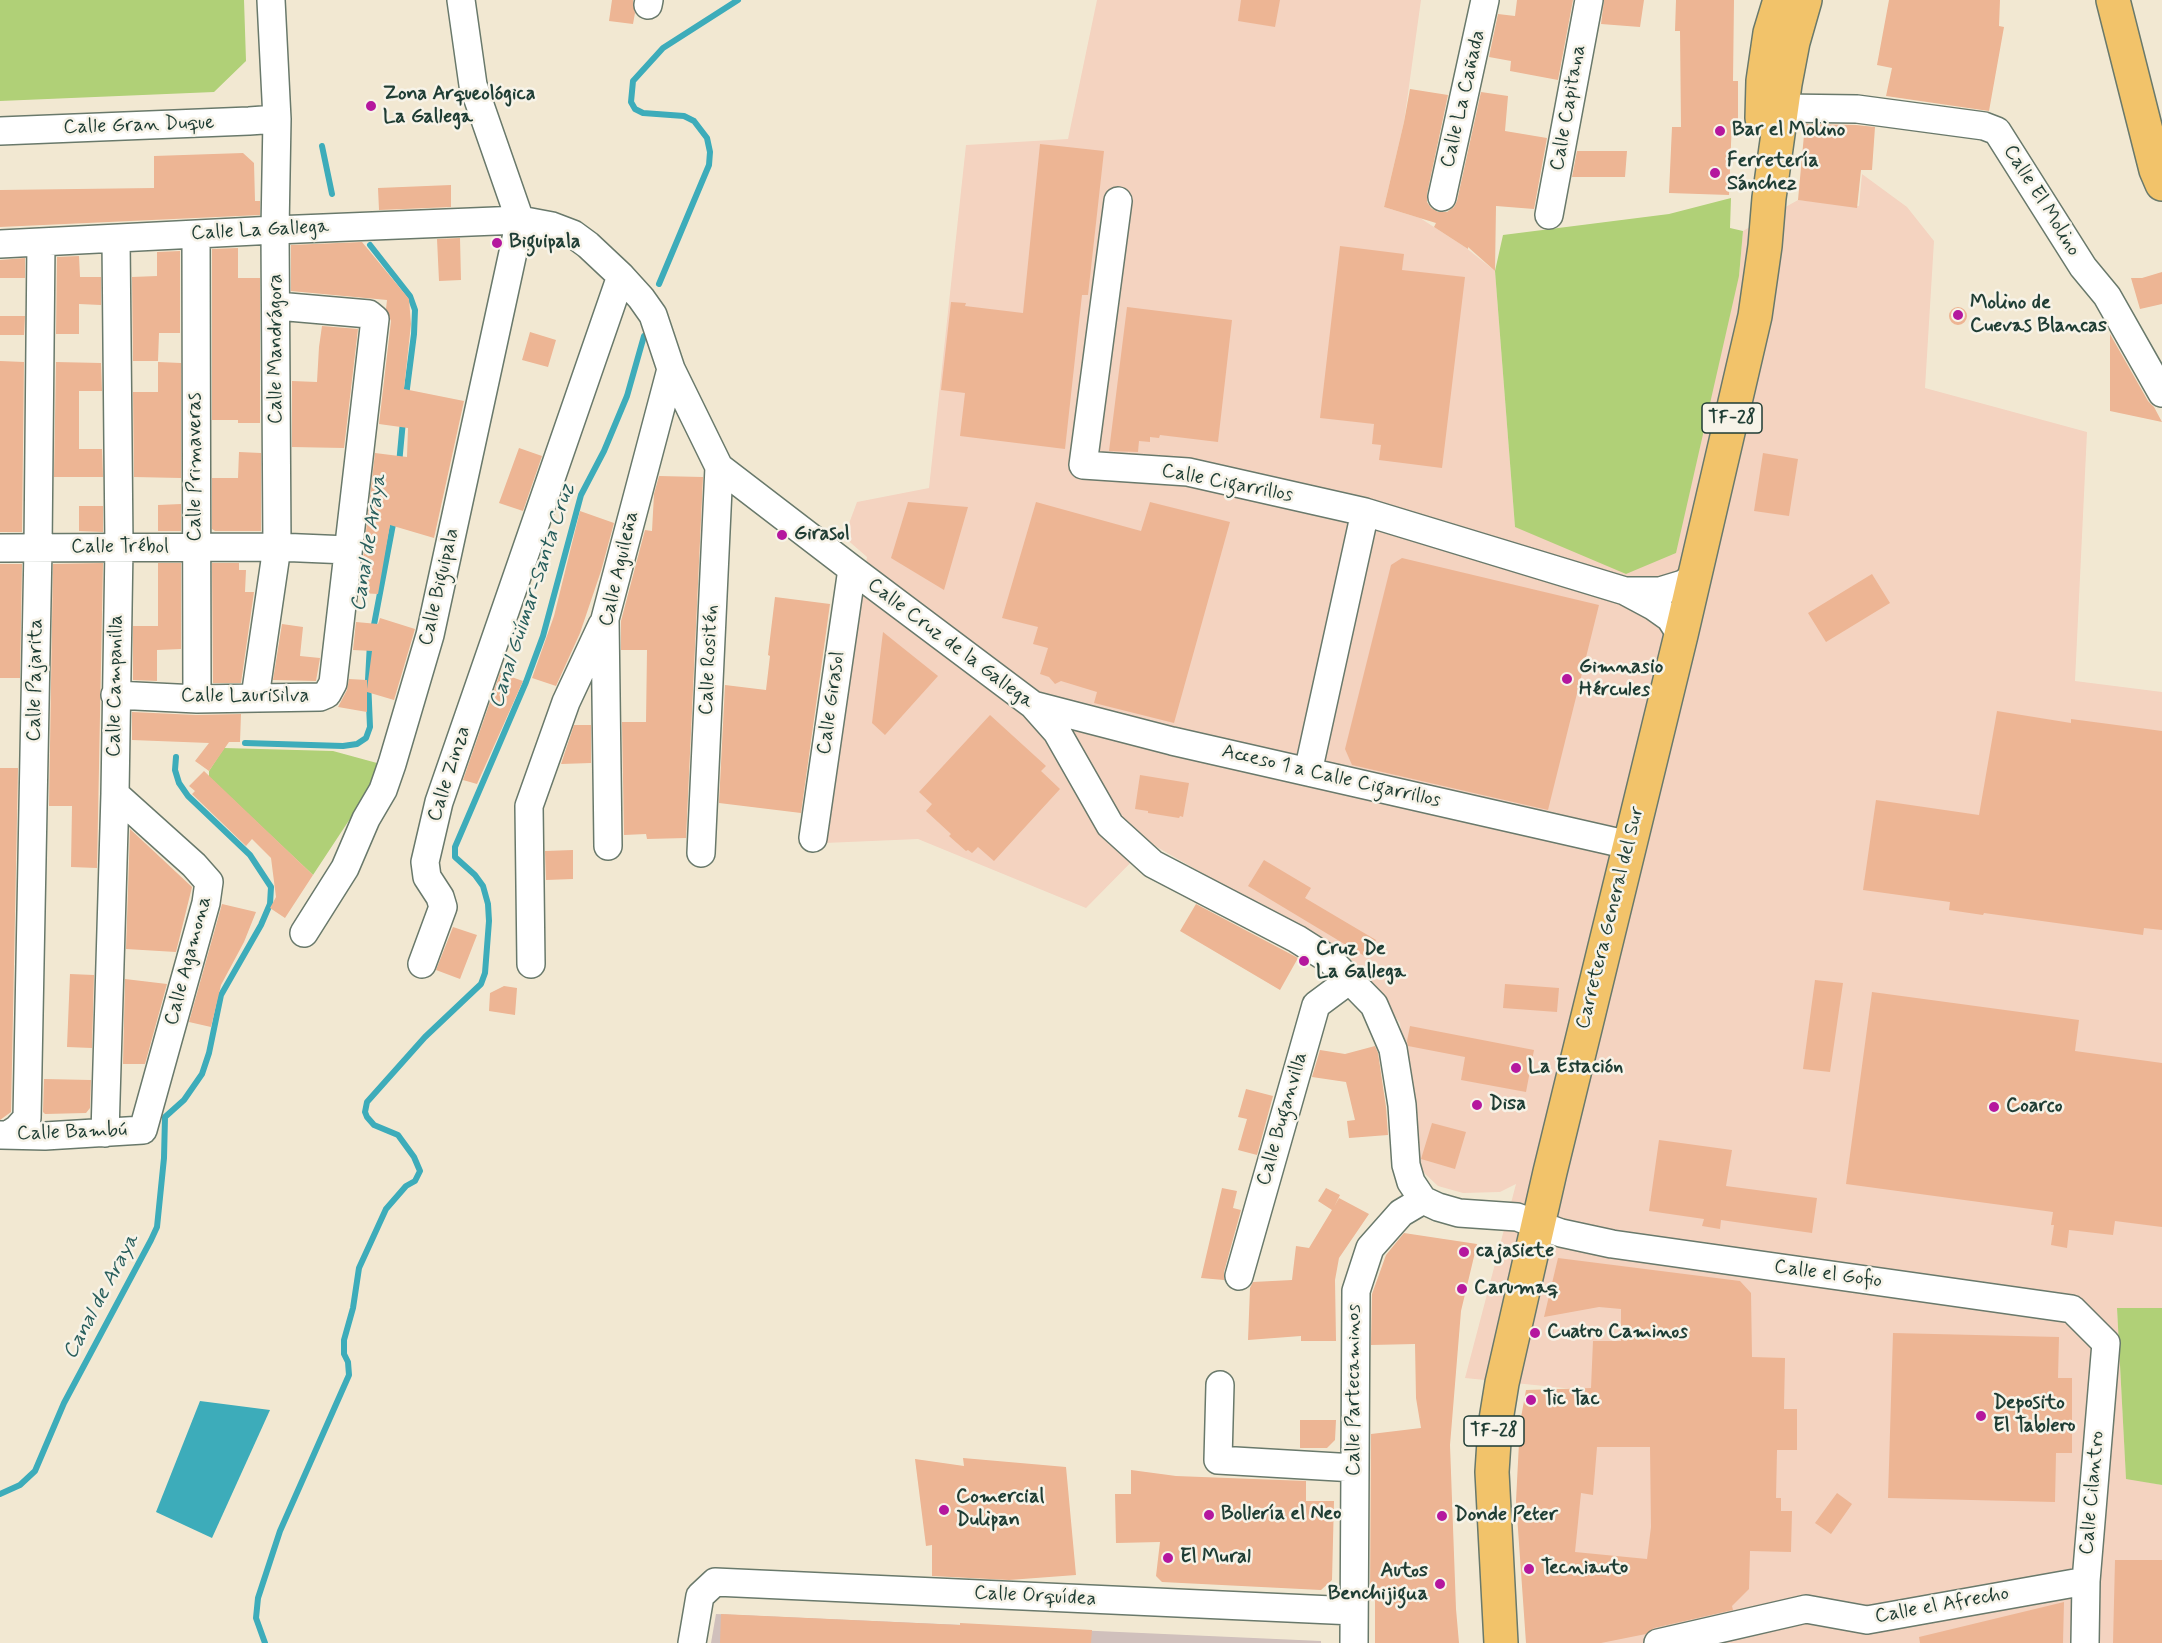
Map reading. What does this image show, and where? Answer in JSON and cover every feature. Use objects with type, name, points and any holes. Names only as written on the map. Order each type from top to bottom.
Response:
[{"type":"main road","name":"Carretera General del Sur","points":[[1769,198],[1761,107],[1770,33],[1780,0]]},
{"type":"main road","name":"Carretera General del Sur","points":[[1502,1643],[1492,1472],[1495,1426],[1502,1383],[1755,316],[1782,108],[1793,42],[1805,0]]},
{"type":"main road","points":[[2113,0],[2156,170],[2162,184]]},
{"type":"street","name":"Calle Mandrágora","points":[[255,697],[278,547],[275,230],[277,118],[271,0]]},
{"type":"street","points":[[461,0],[473,85],[520,220]]},
{"type":"street","name":"Calle La Cañada","points":[[1442,197],[1485,0]]},
{"type":"street","name":"Calle Capitana","points":[[1549,215],[1589,0]]},
{"type":"street","name":"Calle El Molino","points":[[1782,108],[1857,109],[1984,126],[1997,131],[2083,267],[2107,296],[2162,393]]},
{"type":"street","name":"Calle Gran Duque","points":[[0,131],[277,118]]},
{"type":"street","name":"Calle Cigarrillos","points":[[1118,201],[1083,465],[1188,472],[1365,512],[1625,591]]},
{"type":"street","name":"Calle La Gallega","points":[[0,244],[520,220]]},
{"type":"street","name":"Calle Cruz de la Gallega","points":[[520,220],[552,226],[573,234],[621,276],[641,298],[652,315],[671,369],[719,467],[1033,705],[1057,732],[1110,825],[1153,864],[1297,939],[1330,960],[1351,979],[1374,1005],[1393,1050],[1402,1105],[1406,1165],[1411,1182],[1422,1200]]},
{"type":"street","name":"Calle Biguipala","points":[[304,933],[345,868],[366,819],[383,790],[392,764],[430,635],[520,220]]},
{"type":"street","name":"Calle Primaveras","points":[[196,234],[197,699]]},
{"type":"street","name":"Calle Campanilla","points":[[105,1133],[115,794],[118,547],[116,239]]},
{"type":"street","name":"Calle Pajarita","points":[[20,1131],[38,548],[41,243]]},
{"type":"street","name":"Calle Zinza","points":[[422,963],[443,907],[440,897],[427,878],[425,862],[439,802],[621,276]]},
{"type":"street","name":"Calle Laurisilva","points":[[115,695],[197,699],[320,697],[327,694],[333,683],[375,319],[369,314],[277,306]]},
{"type":"street","name":"Calle Aguileña","points":[[608,846],[605,619],[671,369]]},
{"type":"street","name":"Calle Rositén","points":[[701,853],[719,467]]},
{"type":"street","points":[[1308,772],[1365,512]]},
{"type":"street","name":"Calle Trébol","points":[[0,548],[278,547],[348,550]]},
{"type":"street","name":"Calle Girasol","points":[[813,838],[852,569]]},
{"type":"street","points":[[1625,591],[1660,591],[1683,584],[1695,576]]},
{"type":"street","points":[[1625,591],[1670,618],[1681,635]]},
{"type":"street","points":[[531,964],[529,806],[566,702],[605,619]]},
{"type":"street","name":"Acceso 1 a Calle Cigarrillos","points":[[1033,705],[1172,741],[1629,845]]},
{"type":"street","name":"Calle Agamona","points":[[115,794],[194,865],[209,882],[206,903],[143,1130]]},
{"type":"street","name":"Calle Buganvilla","points":[[1239,1276],[1316,1005],[1351,979]]},
{"type":"street","name":"Calle Bambú","points":[[20,1131],[105,1133],[143,1130]]},
{"type":"street","points":[[1422,1200],[1459,1213],[1517,1217],[1538,1224]]},
{"type":"street","name":"Calle Partecaminos","points":[[1354,1643],[1356,1291],[1370,1248],[1401,1213],[1422,1200]]},
{"type":"street","name":"Calle el Gofio","points":[[1538,1224],[1561,1233],[1612,1244],[2072,1309],[2106,1343]]},
{"type":"street","name":"Calle Cilantro","points":[[2085,1643],[2086,1581],[2106,1343]]},
{"type":"street","points":[[1220,1385],[1218,1460],[1355,1468]]},
{"type":"street","name":"Calle el Afrecho","points":[[1658,1643],[1806,1609],[1867,1620],[2086,1581]]},
{"type":"street","name":"Calle Orquídea","points":[[692,1643],[700,1596],[715,1582],[1354,1611]]},
{"type":"shaded area","points":[[1097,0],[1421,0],[1404,122],[1384,207],[1420,218],[1465,247],[1495,271],[1515,527],[1739,276],[1743,231],[1798,200],[1859,206],[1862,174],[1907,207],[1934,241],[1925,388],[2087,432],[2075,681],[2162,692],[2162,1308],[2117,1308],[2126,1478],[2162,1485],[2162,1643],[1559,1643],[1574,1389],[1465,1378],[1516,1184],[1500,1192],[1463,1193],[1438,1186],[1422,1171],[1415,1153],[1400,1023],[1350,958],[1150,843],[1086,908],[918,839],[825,843],[867,557],[844,537],[857,502],[929,488],[966,145],[1068,139]]},
{"type":"shaded area","points":[[716,1614],[1321,1641],[1321,1643],[711,1643]]},
{"type":"green space","points":[[0,0],[244,0],[246,61],[214,92],[0,101]]},
{"type":"green space","points":[[1731,198],[1730,228],[1743,231],[1739,276],[1676,553],[1626,574],[1515,527],[1495,271],[1503,235],[1669,214]]},
{"type":"green space","points":[[224,748],[333,751],[377,763],[374,780],[367,793],[313,875],[209,777],[209,771]]},
{"type":"green space","points":[[2117,1308],[2162,1308],[2162,1485],[2126,1479]]},
{"type":"water","points":[[200,1401],[270,1410],[212,1538],[156,1512]]},
{"type":"building","points":[[612,0],[633,0],[635,13],[633,24],[609,21]]},
{"type":"building","points":[[1241,0],[1280,0],[1275,27],[1238,21]]},
{"type":"building","points":[[1517,0],[1573,0],[1558,80],[1510,71],[1511,61],[1489,57],[1498,14],[1515,16]]},
{"type":"building","points":[[1604,0],[1644,0],[1640,27],[1601,24]]},
{"type":"building","points":[[1676,0],[1734,0],[1733,81],[1738,81],[1738,119],[1732,119],[1729,195],[1669,193],[1672,127],[1681,127],[1680,31],[1675,31]]},
{"type":"building","points":[[1889,0],[2000,0],[1999,26],[2004,27],[1989,111],[1886,96],[1892,68],[1877,65]]},
{"type":"building","points":[[1410,89],[1448,95],[1427,194],[1427,202],[1438,212],[1447,212],[1454,207],[1457,201],[1481,92],[1508,96],[1505,131],[1547,138],[1534,209],[1496,206],[1495,271],[1468,247],[1468,249],[1434,227],[1436,223],[1384,207]]},
{"type":"building","points":[[1805,124],[1875,127],[1872,170],[1861,170],[1857,208],[1798,200]]},
{"type":"building","points":[[1040,144],[1104,151],[1088,295],[1082,295],[1065,449],[960,436],[965,393],[941,390],[951,302],[966,303],[965,306],[1023,313]]},
{"type":"building","points":[[1577,151],[1627,151],[1625,177],[1572,177]]},
{"type":"building","points":[[243,153],[254,163],[255,201],[260,201],[260,215],[0,227],[0,190],[154,188],[154,156]]},
{"type":"building","points":[[451,185],[451,207],[379,210],[378,188]]},
{"type":"building","points":[[460,238],[461,280],[439,281],[437,239]]},
{"type":"building","points":[[362,242],[409,299],[411,324],[404,389],[464,401],[434,538],[390,525],[378,594],[359,593],[375,453],[407,457],[408,428],[379,424],[391,321],[386,309],[387,300],[291,291],[291,245]]},
{"type":"building","points":[[1340,246],[1404,254],[1402,270],[1465,277],[1442,468],[1379,460],[1381,445],[1372,444],[1374,424],[1320,418]]},
{"type":"building","points":[[238,248],[238,278],[260,278],[260,423],[212,420],[212,249]]},
{"type":"building","points":[[180,251],[180,333],[159,333],[158,361],[133,361],[132,277],[157,276],[157,252]]},
{"type":"building","points":[[79,256],[80,277],[101,277],[101,305],[79,304],[79,334],[56,334],[57,257]]},
{"type":"building","points":[[25,258],[25,278],[0,278],[0,260]]},
{"type":"building","points":[[2162,272],[2162,304],[2140,309],[2131,278],[2142,278]]},
{"type":"building","points":[[1127,307],[1232,320],[1218,442],[1160,435],[1159,438],[1150,437],[1150,442],[1139,441],[1138,452],[1109,451]]},
{"type":"building","name":"Molino de Cuevas Blancas","points":[[1958,307],[1964,310],[1967,316],[1964,322],[1958,325],[1952,322],[1949,316],[1952,310]]},
{"type":"building","points":[[0,316],[25,316],[24,335],[0,335]]},
{"type":"building","points":[[322,326],[358,329],[344,448],[292,447],[292,381],[317,382]]},
{"type":"building","points":[[530,332],[556,340],[548,367],[522,360]]},
{"type":"building","points":[[2110,334],[2148,401],[2162,422],[2110,411]]},
{"type":"building","points":[[0,361],[24,362],[22,532],[0,532]]},
{"type":"building","points":[[56,362],[101,363],[102,391],[79,391],[79,449],[102,449],[103,477],[54,477]]},
{"type":"building","points":[[158,362],[181,363],[181,478],[134,477],[133,392],[158,392]]},
{"type":"building","points":[[519,448],[542,456],[523,511],[499,503]]},
{"type":"building","points":[[239,452],[261,453],[261,531],[215,531],[212,529],[212,478],[238,478]]},
{"type":"building","points":[[1763,453],[1798,459],[1789,516],[1754,511]]},
{"type":"building","points":[[659,476],[703,477],[686,838],[647,839],[646,834],[624,835],[622,722],[646,722],[647,650],[621,650],[621,621],[645,530],[652,531],[654,494]]},
{"type":"building","points":[[908,502],[968,507],[944,590],[891,558]]},
{"type":"building","points":[[1036,502],[1141,531],[1150,502],[1230,522],[1174,723],[1094,703],[1097,692],[1061,681],[1055,684],[1049,677],[1040,674],[1048,648],[1033,644],[1038,627],[1002,618]]},
{"type":"building","points":[[181,504],[181,531],[158,531],[158,505]]},
{"type":"building","points":[[79,506],[103,506],[103,532],[79,531]]},
{"type":"building","points":[[580,511],[614,523],[580,633],[556,686],[532,678],[554,616]]},
{"type":"building","points":[[1402,558],[1599,605],[1548,810],[1352,765],[1345,749],[1391,565]]},
{"type":"building","points":[[103,563],[97,868],[71,867],[72,806],[49,806],[53,564]]},
{"type":"building","points":[[158,563],[181,563],[181,649],[157,650],[157,681],[133,680],[133,626],[158,626]]},
{"type":"building","points":[[212,563],[239,563],[239,570],[246,570],[245,592],[254,592],[241,683],[213,683]]},
{"type":"building","points":[[0,564],[22,564],[20,678],[0,678]]},
{"type":"building","points":[[1872,574],[1890,603],[1826,642],[1808,613]]},
{"type":"building","points":[[775,597],[830,604],[801,813],[719,803],[725,685],[766,690]]},
{"type":"building","points":[[380,618],[415,629],[394,700],[367,692],[367,712],[338,707],[347,690],[349,679],[367,680],[367,689],[372,651],[353,650],[356,622],[378,624]]},
{"type":"building","points":[[282,624],[303,627],[300,656],[320,658],[316,681],[273,680]]},
{"type":"building","points":[[883,632],[938,676],[885,735],[872,723]]},
{"type":"building","points":[[500,673],[523,681],[477,784],[463,780]]},
{"type":"building","points":[[1997,711],[2071,723],[2071,719],[2162,731],[2162,930],[2144,928],[2143,935],[1984,913],[1983,915],[1949,910],[1950,902],[1863,890],[1876,800],[1979,815]]},
{"type":"building","points":[[132,712],[196,715],[241,714],[240,742],[229,742],[209,771],[195,761],[209,743],[132,740]]},
{"type":"building","points":[[990,715],[1046,766],[1041,771],[1060,789],[994,861],[978,847],[972,853],[966,851],[949,836],[951,834],[926,811],[932,804],[919,792]]},
{"type":"building","points":[[574,725],[591,725],[591,763],[561,764]]},
{"type":"building","points":[[0,768],[18,768],[11,1112],[0,1120]]},
{"type":"building","points":[[204,771],[313,875],[285,918],[270,908],[276,897],[271,858],[252,839],[246,846],[192,794],[195,791],[189,786]]},
{"type":"building","points":[[1140,775],[1189,783],[1183,817],[1148,813],[1148,811],[1135,809]]},
{"type":"building","points":[[130,829],[192,887],[176,952],[126,949]]},
{"type":"building","points":[[573,850],[573,879],[546,880],[545,851]]},
{"type":"building","points":[[1264,860],[1311,888],[1305,898],[1376,940],[1366,957],[1248,886]]},
{"type":"building","points":[[222,904],[256,912],[244,942],[221,985],[211,1027],[189,1022]]},
{"type":"building","points":[[1196,904],[1298,958],[1280,990],[1180,931]]},
{"type":"building","points":[[453,927],[477,935],[460,979],[436,970]]},
{"type":"building","points":[[70,974],[94,975],[92,1048],[67,1047]]},
{"type":"building","points":[[125,979],[167,984],[145,1064],[123,1064]]},
{"type":"building","points":[[1815,980],[1843,983],[1830,1072],[1803,1069]]},
{"type":"building","points":[[1505,984],[1559,988],[1557,1012],[1503,1008]]},
{"type":"building","points":[[504,986],[517,988],[515,1015],[489,1011],[490,993]]},
{"type":"building","points":[[1872,992],[2079,1020],[2075,1051],[2162,1063],[2162,1227],[2115,1221],[2113,1235],[2069,1230],[2067,1248],[2051,1245],[2053,1212],[1846,1184]]},
{"type":"building","points":[[1410,1026],[1534,1050],[1526,1092],[1461,1080],[1465,1057],[1408,1046]]},
{"type":"building","points":[[1375,1046],[1386,1107],[1388,1135],[1349,1138],[1347,1121],[1355,1120],[1346,1082],[1312,1077],[1320,1050],[1345,1054]]},
{"type":"building","points":[[44,1079],[91,1080],[90,1108],[86,1113],[45,1114],[43,1112]]},
{"type":"building","points":[[1246,1089],[1273,1096],[1257,1155],[1238,1150],[1247,1119],[1238,1117]]},
{"type":"building","points":[[1432,1123],[1466,1132],[1455,1169],[1421,1159]]},
{"type":"building","points":[[1659,1140],[1732,1150],[1726,1186],[1817,1198],[1812,1233],[1721,1220],[1720,1229],[1702,1226],[1704,1219],[1649,1211]]},
{"type":"building","points":[[1222,1188],[1237,1191],[1233,1208],[1241,1210],[1224,1272],[1224,1280],[1201,1278]]},
{"type":"building","points":[[1326,1188],[1340,1195],[1334,1207],[1339,1198],[1369,1214],[1339,1258],[1335,1280],[1336,1341],[1301,1341],[1301,1336],[1248,1340],[1250,1288],[1253,1282],[1292,1280],[1296,1246],[1309,1248],[1332,1210],[1318,1201]]},
{"type":"building","points":[[1404,1233],[1477,1244],[1461,1311],[1450,1445],[1459,1643],[1375,1643],[1375,1601],[1370,1601],[1371,1434],[1421,1428],[1416,1398],[1415,1344],[1371,1345],[1372,1294],[1386,1255]]},
{"type":"building","points":[[1558,1258],[1740,1281],[1751,1293],[1752,1357],[1785,1358],[1784,1409],[1797,1409],[1797,1450],[1777,1450],[1776,1498],[1781,1498],[1781,1511],[1792,1511],[1791,1552],[1750,1551],[1749,1589],[1732,1606],[1733,1610],[1654,1628],[1646,1634],[1601,1643],[1526,1643],[1516,1501],[1520,1423],[1526,1390],[1591,1388],[1593,1341],[1621,1341],[1621,1309],[1599,1307],[1544,1317]],"holes":[[[1597,1447],[1650,1447],[1651,1527],[1647,1559],[1575,1552],[1581,1493],[1593,1495]]]},
{"type":"building","name":"Deposito El Tablero","points":[[1893,1333],[2059,1337],[2058,1378],[2072,1378],[2072,1453],[2056,1453],[2055,1502],[1888,1498]]},
{"type":"building","points":[[1300,1420],[1336,1420],[1335,1440],[1327,1448],[1300,1448]]},
{"type":"building","points":[[963,1458],[1066,1467],[1076,1575],[1009,1580],[932,1576],[932,1545],[926,1546],[915,1459],[964,1466]]},
{"type":"building","points":[[1131,1470],[1176,1476],[1306,1481],[1306,1501],[1334,1501],[1332,1580],[1321,1590],[1162,1582],[1156,1576],[1160,1542],[1116,1543],[1115,1494],[1131,1494]]},
{"type":"building","points":[[1837,1493],[1852,1504],[1831,1534],[1815,1523]]},
{"type":"building","points":[[2115,1560],[2162,1560],[2162,1643],[2113,1643]]},
{"type":"building","points":[[2064,1602],[2063,1643],[1920,1643],[1919,1637]]},
{"type":"building","points":[[721,1614],[1092,1630],[1091,1643],[720,1643]]},
{"type":"waterway","name":"Canal Güímar-Santa Cruz","points":[[659,284],[709,165],[710,152],[707,138],[694,121],[684,116],[643,113],[635,109],[631,102],[633,81],[663,48],[738,0]]},
{"type":"waterway","name":"Canal de Araya","points":[[322,146],[332,194]]},
{"type":"waterway","name":"Canal de Araya","points":[[370,245],[410,296],[415,310],[406,396]]},
{"type":"waterway","name":"Canal Güímar-Santa Cruz","points":[[265,1643],[256,1618],[258,1598],[280,1531],[349,1375],[348,1362],[344,1354],[344,1340],[353,1308],[359,1268],[386,1209],[406,1186],[415,1181],[420,1171],[414,1157],[398,1135],[374,1125],[367,1117],[365,1112],[367,1102],[425,1037],[481,984],[485,973],[488,904],[483,886],[475,875],[455,857],[455,847],[526,682],[543,636],[581,495],[604,451],[627,396],[644,336]]},
{"type":"waterway","name":"Canal de Araya","points":[[399,464],[403,421]]},
{"type":"waterway","name":"Canal de Araya","points":[[373,630],[394,519]]},
{"type":"waterway","name":"Canal de Araya","points":[[245,743],[343,746],[357,744],[366,738],[370,727],[368,680],[370,643]]},
{"type":"waterway","name":"Canal de Araya","points":[[0,1494],[20,1485],[35,1471],[64,1403],[157,1227],[164,1158],[165,1117],[184,1100],[202,1074],[209,1053],[221,995],[261,925],[270,904],[271,887],[250,855],[188,796],[179,783],[175,770],[176,757]]},
{"type":"place","name":"Zona Arqueológica La Gallega","points":[[371,106]]},
{"type":"place","name":"Bar el Molino","points":[[1720,131]]},
{"type":"place","name":"Ferretería Sánchez","points":[[1715,173]]},
{"type":"place","name":"Biguipala","points":[[497,243]]},
{"type":"place","name":"Molino de Cuevas Blancas","points":[[1958,315]]},
{"type":"place","name":"Girasol","points":[[782,535]]},
{"type":"place","name":"Gimnasio Hércules","points":[[1567,679]]},
{"type":"place","name":"Cruz De La Gallega","points":[[1304,961]]},
{"type":"place","name":"La Estación","points":[[1516,1068]]},
{"type":"place","name":"Disa","points":[[1477,1105]]},
{"type":"place","name":"Coarco","points":[[1994,1107]]},
{"type":"place","name":"cajasiete","points":[[1464,1252]]},
{"type":"place","name":"Carumaq","points":[[1462,1289]]},
{"type":"place","name":"Cuatro Caminos","points":[[1535,1333]]},
{"type":"place","name":"Tic Tac","points":[[1531,1400]]},
{"type":"place","name":"Deposito El Tablero","points":[[1981,1416]]},
{"type":"place","name":"Comercial Dulipan","points":[[944,1510]]},
{"type":"place","name":"Bollería el Neo","points":[[1209,1515]]},
{"type":"place","name":"Donde Peter","points":[[1442,1516]]},
{"type":"place","name":"El Mural","points":[[1168,1558]]},
{"type":"place","name":"Tecniauto","points":[[1529,1569]]},
{"type":"place","name":"Autos Benchijigua","points":[[1440,1584]]}]
